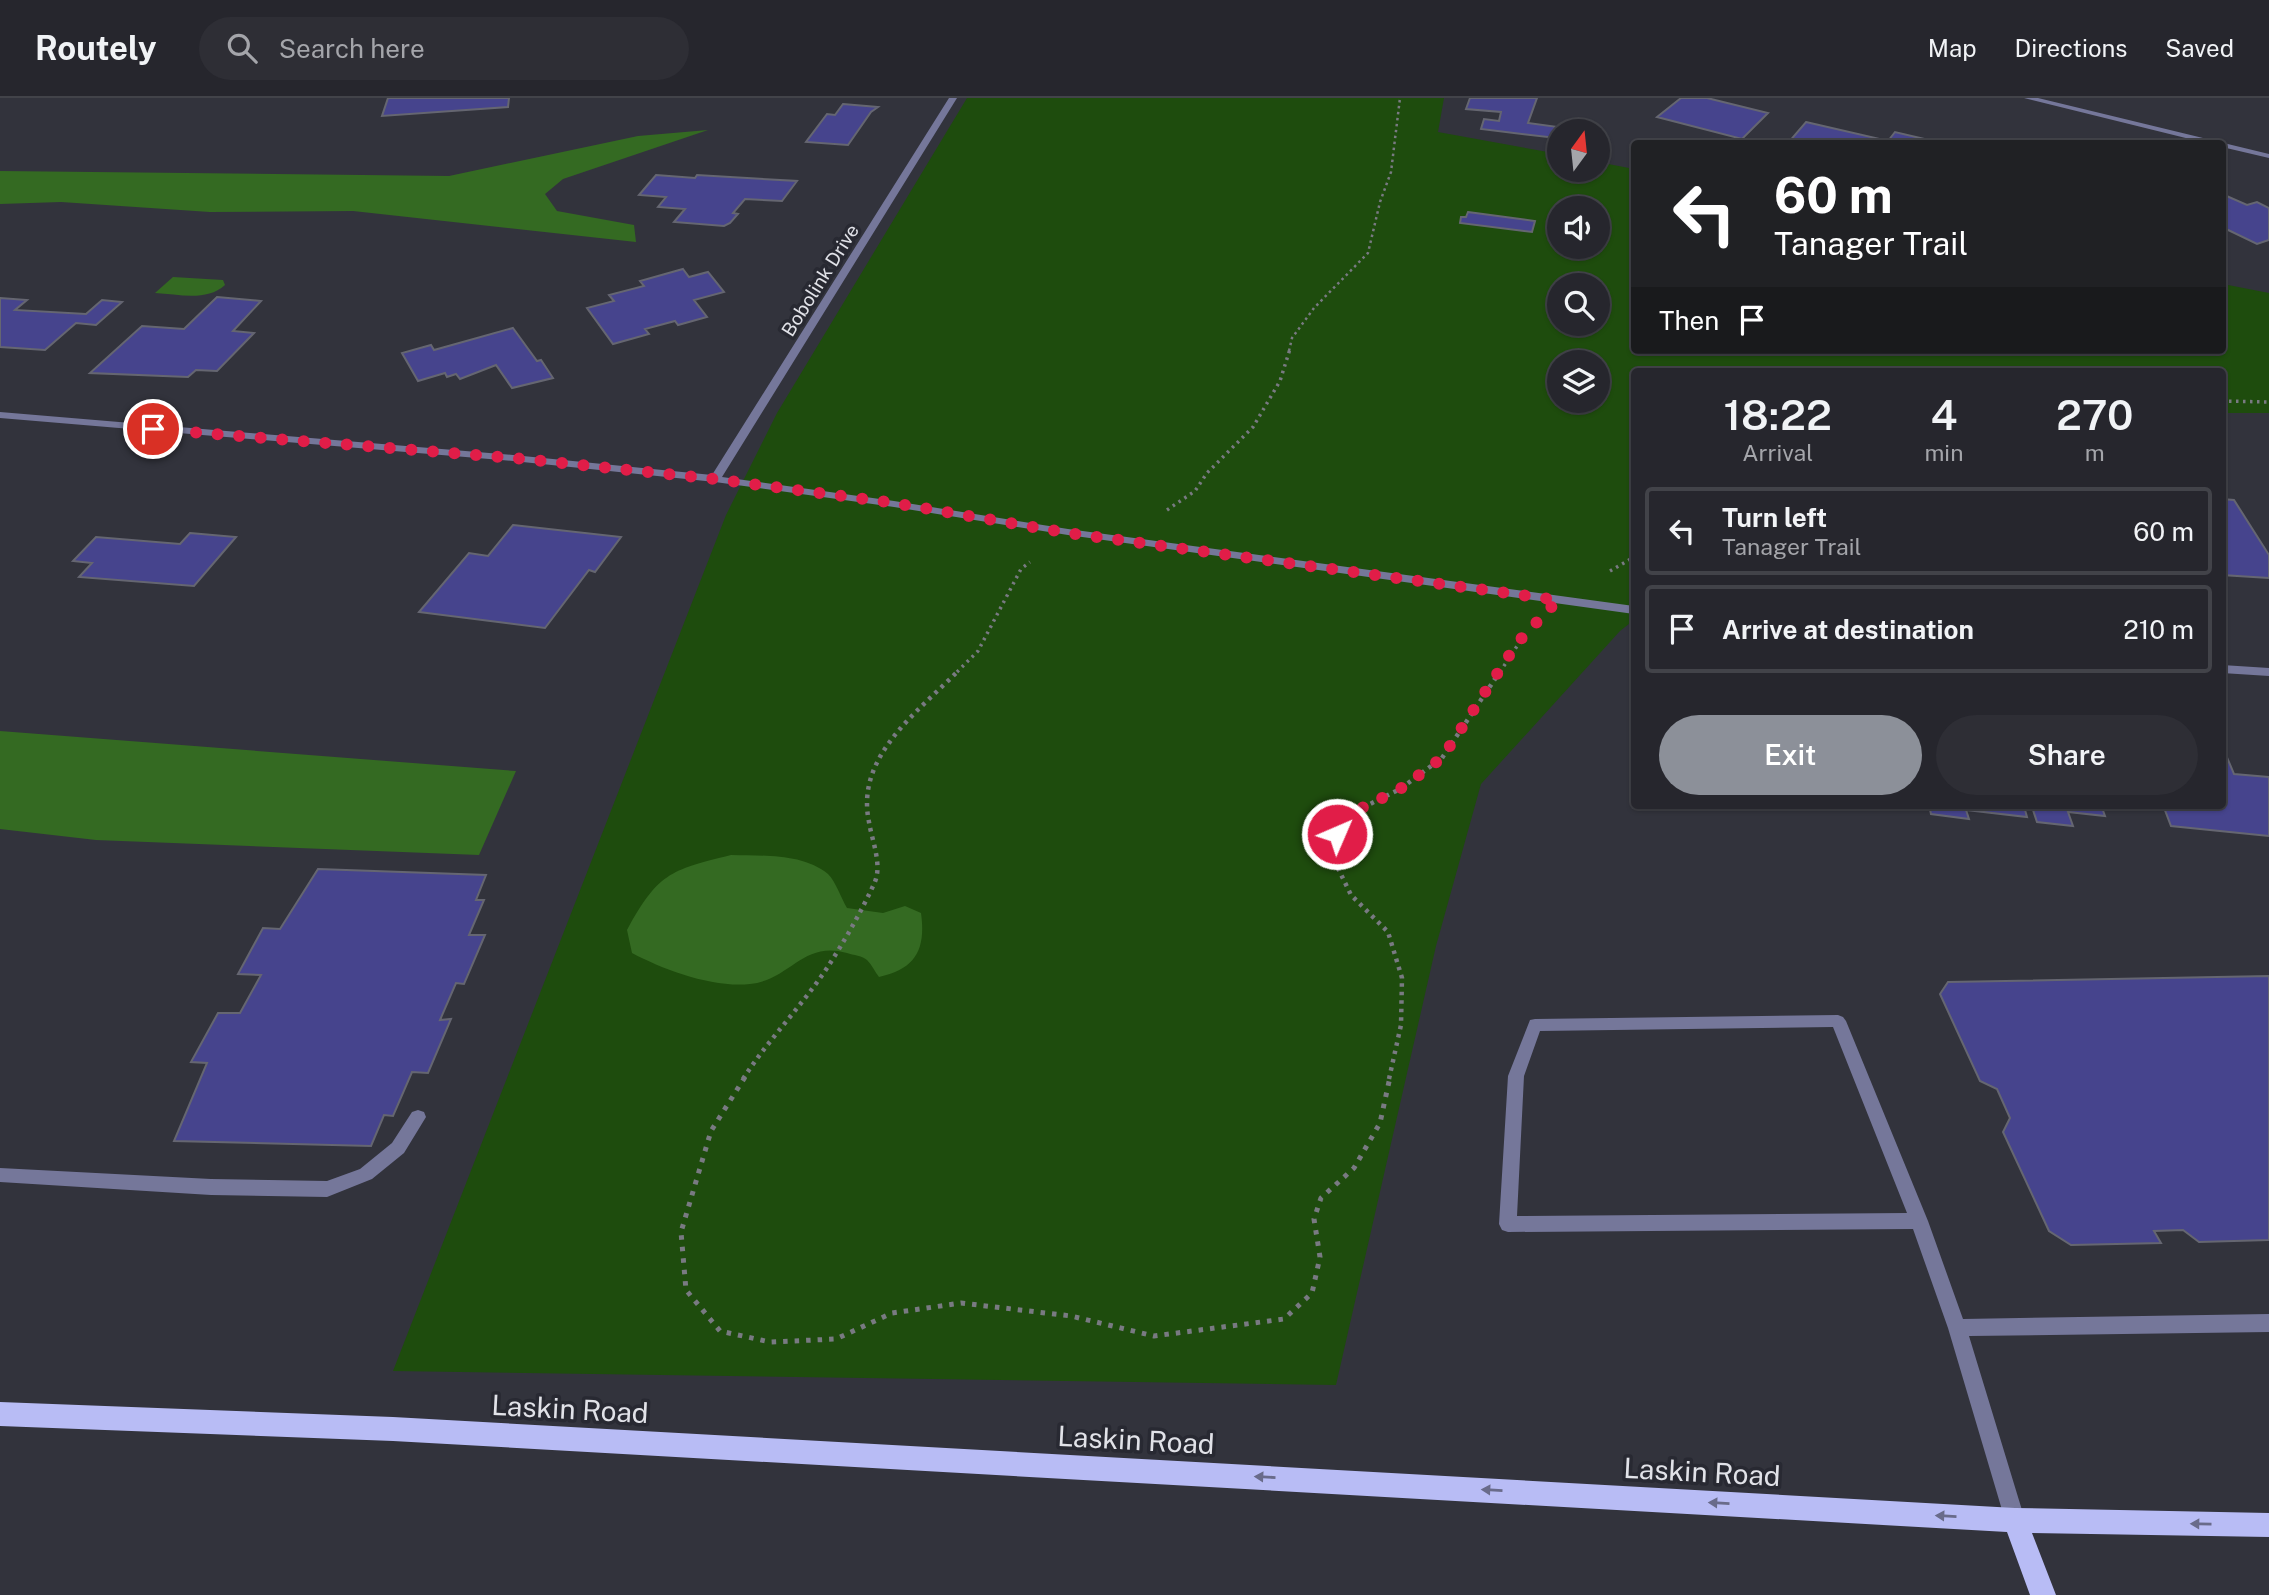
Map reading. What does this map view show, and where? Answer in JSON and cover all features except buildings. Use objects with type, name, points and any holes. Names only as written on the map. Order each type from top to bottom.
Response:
[{"type":"main road","name":"Laskin Road","points":[[0,1414],[407,1429],[2015,1520],[2269,1525]]},
{"type":"main road","points":[[2015,1520],[2043,1595]]},
{"type":"street","name":"Bobolink Drive","points":[[715,479],[953,98]]},
{"type":"street","points":[[2028,98],[2205,140]]},
{"type":"street","points":[[2226,145],[2269,156]]},
{"type":"street","points":[[0,415],[513,458],[715,479],[894,503],[1068,533],[1631,610]]},
{"type":"street","points":[[2226,669],[2269,672]]},
{"type":"street","points":[[1919,1221],[1508,1224],[1516,1076],[1535,1025],[1838,1021],[1919,1221],[1958,1328],[2015,1520]]},
{"type":"street","points":[[0,1175],[211,1187],[327,1189],[366,1174],[398,1148],[418,1117]]},
{"type":"street","points":[[1958,1328],[2269,1323]]},
{"type":"path","points":[[2226,401],[2269,402]]},
{"type":"path","points":[[866,897],[827,968],[752,1066],[711,1131],[681,1232],[686,1290],[720,1331],[770,1342],[836,1339],[892,1312],[961,1303],[1071,1316],[1154,1336],[1284,1319],[1312,1293],[1320,1257],[1314,1219],[1321,1198],[1354,1168],[1380,1123],[1401,1024],[1402,978],[1388,932],[1352,895],[1333,858],[1337,834],[1356,811],[1400,789],[1442,758],[1518,642],[1558,600],[1631,558]]},
{"type":"shaded area","points":[[967,98],[1444,98],[1438,132],[1547,152],[1547,182],[1610,182],[1610,164],[1631,168],[1631,354],[2226,354],[2226,285],[2269,293],[2269,413],[2226,413],[2226,368],[1631,368],[1631,622],[1620,631],[1481,784],[1436,946],[1336,1385],[393,1371],[726,515],[777,413]]},
{"type":"shaded area","points":[[708,130],[563,179],[545,194],[557,211],[634,225],[636,242],[353,211],[210,212],[61,202],[0,204],[0,171],[449,176],[638,136]]},
{"type":"shaded area","points":[[173,277],[223,280],[225,285],[209,294],[201,295],[155,293]]},
{"type":"shaded area","points":[[0,731],[516,771],[479,855],[96,840],[0,829]]},
{"type":"shaded area","points":[[731,855],[781,857],[818,867],[831,877],[847,908],[883,913],[905,906],[921,913],[922,937],[916,956],[902,969],[879,977],[863,958],[832,950],[819,952],[764,981],[736,985],[689,976],[632,953],[627,930],[657,886],[667,877],[693,865]]},
{"type":"route","points":[[153,429],[513,458],[715,479],[894,503],[1068,533],[1558,600],[1518,642],[1442,758],[1400,789],[1356,811],[1337,834]]}]
